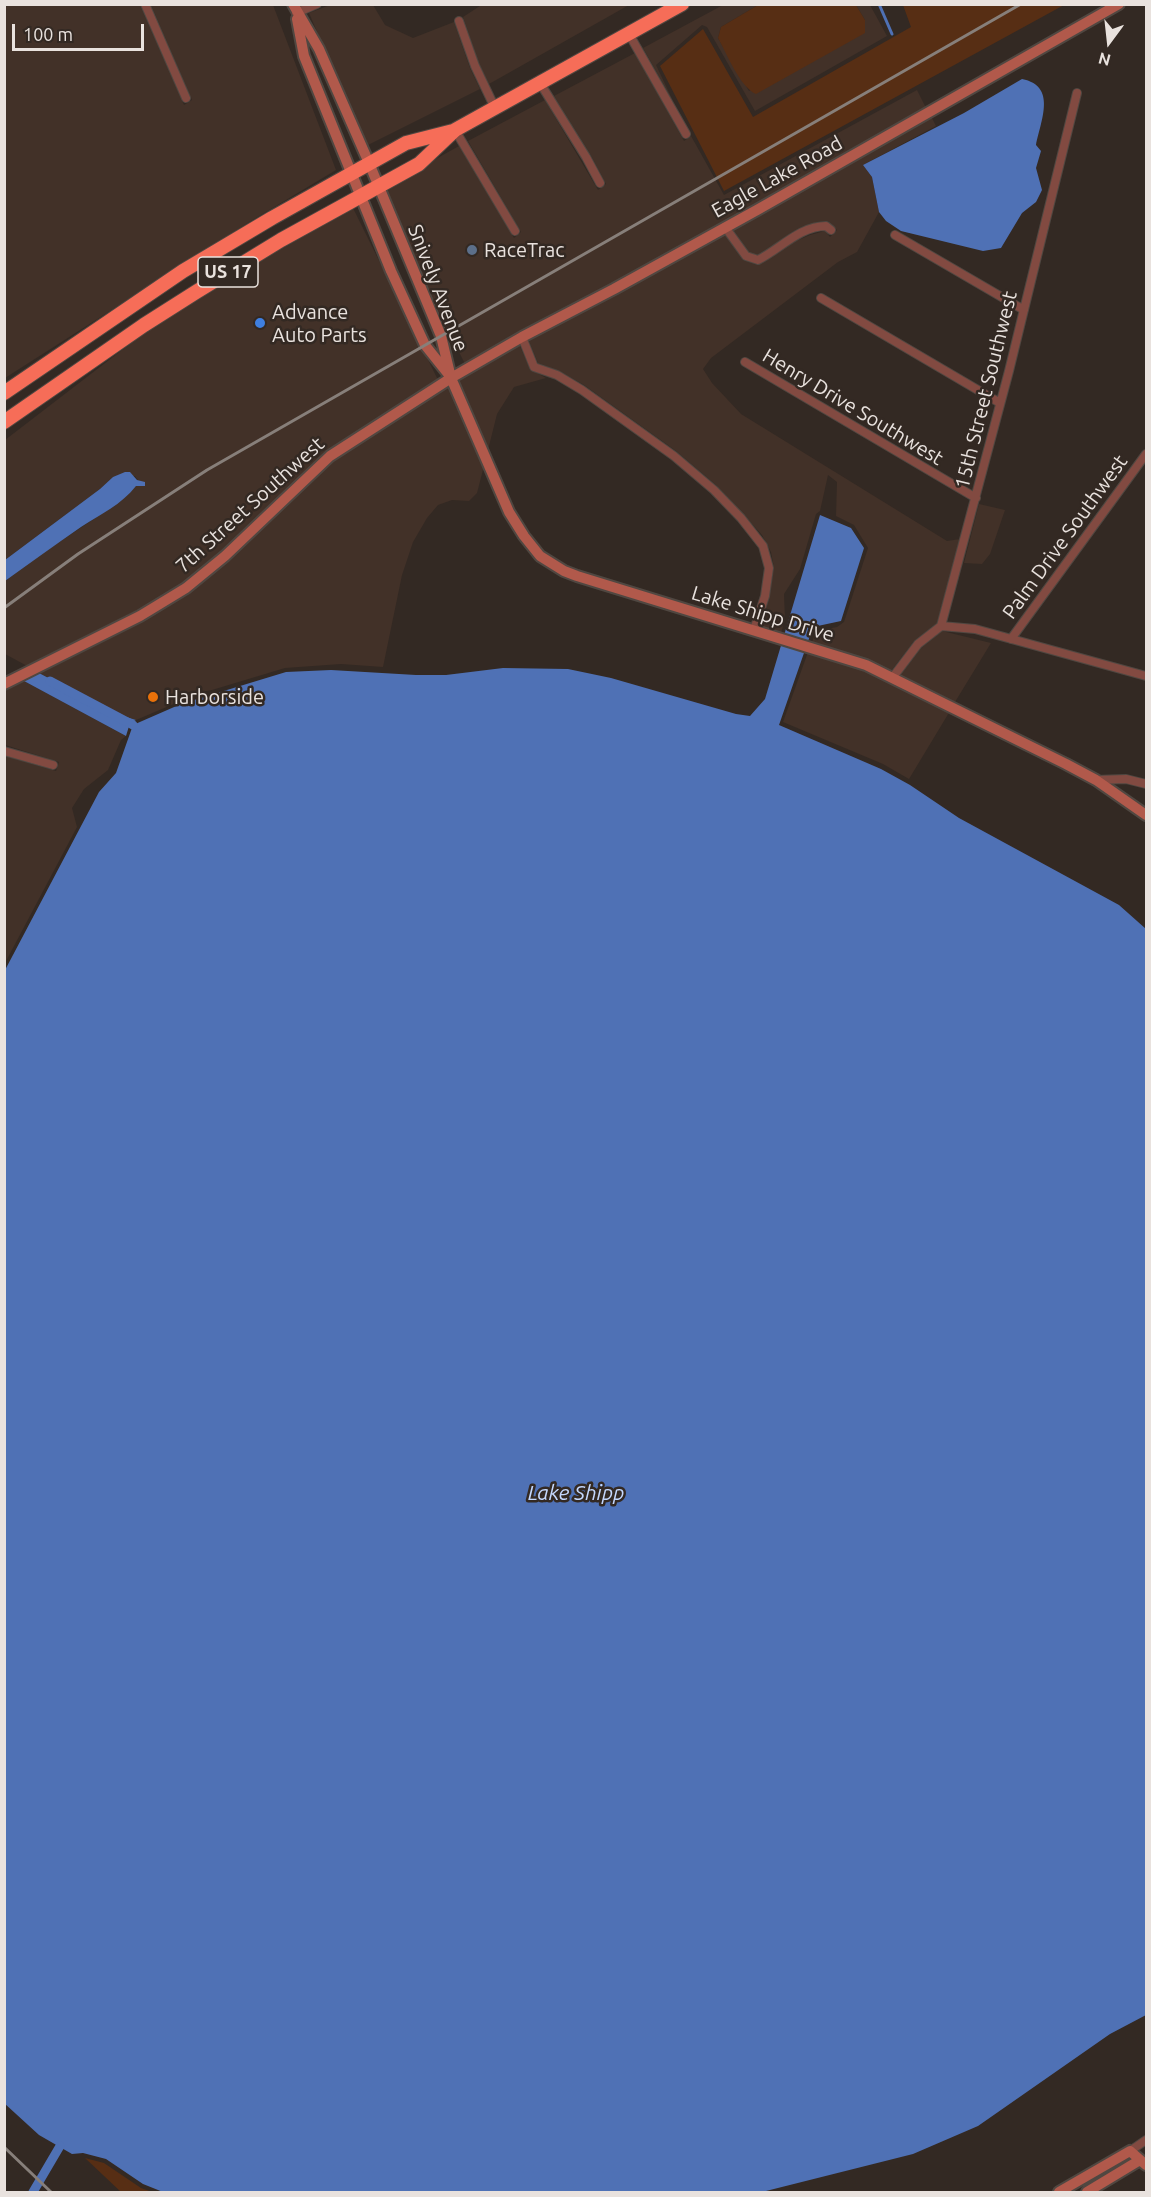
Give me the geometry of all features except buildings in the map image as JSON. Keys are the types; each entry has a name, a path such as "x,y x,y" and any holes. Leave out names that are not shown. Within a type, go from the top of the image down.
{"highway":[{"name":"US 17","path":"4,422 144,325 196,292 418,164 455,130 682,4"},
{"name":"US 17","path":"4,393 183,272 351,173 406,143 455,130"}],"street":[{"path":"146,4 186,98"},
{"path":"295,9 317,4"},
{"name":"Eagle Lake Road","path":"451,378 725,227 1119,4"},
{"name":"Snively Avenue","path":"295,9 319,49 369,163 441,336 451,378"},
{"name":"Snively Avenue","path":"295,9 304,56 360,196 425,345 451,378"},
{"path":"459,21 474,66 495,108"},
{"path":"629,34 686,134"},
{"path":"540,83 600,183"},
{"name":"15th Street Southwest","path":"941,626 1024,310 1077,93"},
{"path":"455,130 515,231"},
{"path":"725,227 746,256 758,260 794,236 808,230 821,226 826,226 831,230"},
{"path":"895,235 1024,310"},
{"path":"821,298 1000,403"},
{"path":"522,337 534,367 557,375 582,390 674,456 714,490 758,539 767,555 769,576 759,631"},
{"name":"Henry Drive Southwest","path":"745,362 976,498"},
{"name":"Lake Shipp Drive","path":"451,378 509,512 540,556 577,576 856,661 893,677 1096,780 1146,815"},
{"name":"7th Street Southwest","path":"4,684 140,616 186,588 225,556 330,456 451,378"},
{"name":"Palm Drive Southwest","path":"1011,639 1146,454"},
{"path":"893,677 918,644 941,626 975,629 1146,676"},
{"path":"4,751 53,765"},
{"path":"1096,780 1126,779 1146,784"},
{"path":"1059,2193 1146,2139"},
{"path":"1087,2193 1144,2160 1130,2151"}],"shaded area":[{"path":"483,4 629,5 489,84 479,64 463,17"},
{"path":"5,5 140,5 184,105 192,100 151,5 273,5 336,170 251,221 5,378"},
{"path":"330,5 373,5 385,25 413,38 454,22 480,89 366,146 309,13"},
{"path":"723,5 758,5 721,27 718,38 749,91 865,20 856,5 870,5 887,36 755,111 707,27 702,25 656,65 674,103 643,48"},
{"path":"758,5 856,5 865,20 865,33 756,94 739,77 718,38 721,27"},
{"path":"903,5 1064,5 724,191 660,66 703,29 753,117 911,27"},
{"path":"635,53 684,141 691,136 724,195 917,90 926,108 465,364 422,278 384,188 459,146 514,238 521,232 468,141 545,100 598,190 606,184 554,96"},
{"path":"931,116 936,126 863,165 872,177 879,212 857,252 838,262 711,358 703,369 712,383 741,414 947,541 960,539 937,623 915,640 891,671 848,653 812,642 816,631 837,627 844,622 868,548 854,525 836,516 837,482 828,475 820,511 816,514 800,569 784,594 785,619 781,633 760,626 769,597 774,568 771,552 762,535 717,486 676,451 584,385 559,371 538,363 528,339 724,233 743,260 757,265 810,235 825,231 830,237 837,230 828,221 820,221 793,232 754,255 749,252 732,228"},
{"path":"352,206 438,380 328,452 223,552 171,592 29,667 5,654 5,581 94,519 136,486 142,486 135,476 113,477 5,560 5,440 161,320"},
{"path":"519,344 530,369 546,378 514,387 497,414 488,450 457,380"},
{"path":"449,385 484,466 477,493 469,501 452,500 438,505 427,518 413,542 402,575 383,667 341,664 285,668 212,690 194,693 190,697 136,720 104,710 64,690 56,682 39,673 228,560 333,460"},
{"path":"979,504 1005,510 990,554 982,564 964,563"},
{"path":"942,631 991,643 955,702 900,675 921,648"},
{"path":"808,652 864,670 950,711 909,779 883,764 783,722"},
{"path":"24,681 126,736 121,740 108,770 84,789 72,808 77,827 5,963 5,756 56,771 59,762 5,745 5,690"},
{"path":"85,2158 104,2163 141,2188 152,2192 121,2192"}],"water":[{"path":"1022,79 1033,83 1040,89 1043,96 1043,115 1036,145 1041,151 1036,168 1042,190 1036,202 1022,213 1001,248 983,251 901,231 886,221 879,212 872,177 863,165 964,113"},
{"path":"130,472 137,480 145,482 145,486 136,486 117,504 5,581 5,560 113,477"},
{"name":"Lake Shipp","path":"820,515 851,528 864,548 841,621 813,627 779,725 881,769 910,785 959,818 1119,905 1146,929 1146,2015 1110,2034 978,2126 913,2154 762,2192 163,2192 143,2184 106,2159 83,2153 72,2154 39,2135 4,2103 4,972 99,792 116,773 133,725 181,704 286,672 331,670 446,675 503,668 568,669 611,678 750,716 765,699"},
{"path":"39,673 56,682 64,690 104,710 136,720 130,723 126,736 24,681"}],"waterway":[{"path":"879,4 892,34"},
{"path":"50,681 133,725"},
{"path":"33,2192 60,2146"}],"railway":[{"path":"4,608 78,554 207,470 1021,4"},
{"path":"4,2147 51,2192"}],"place":[{"name":"RaceTrac","path":"472,250"},
{"name":"Advance Auto Parts","path":"260,323"},
{"name":"Harborside","path":"153,697"}]}
